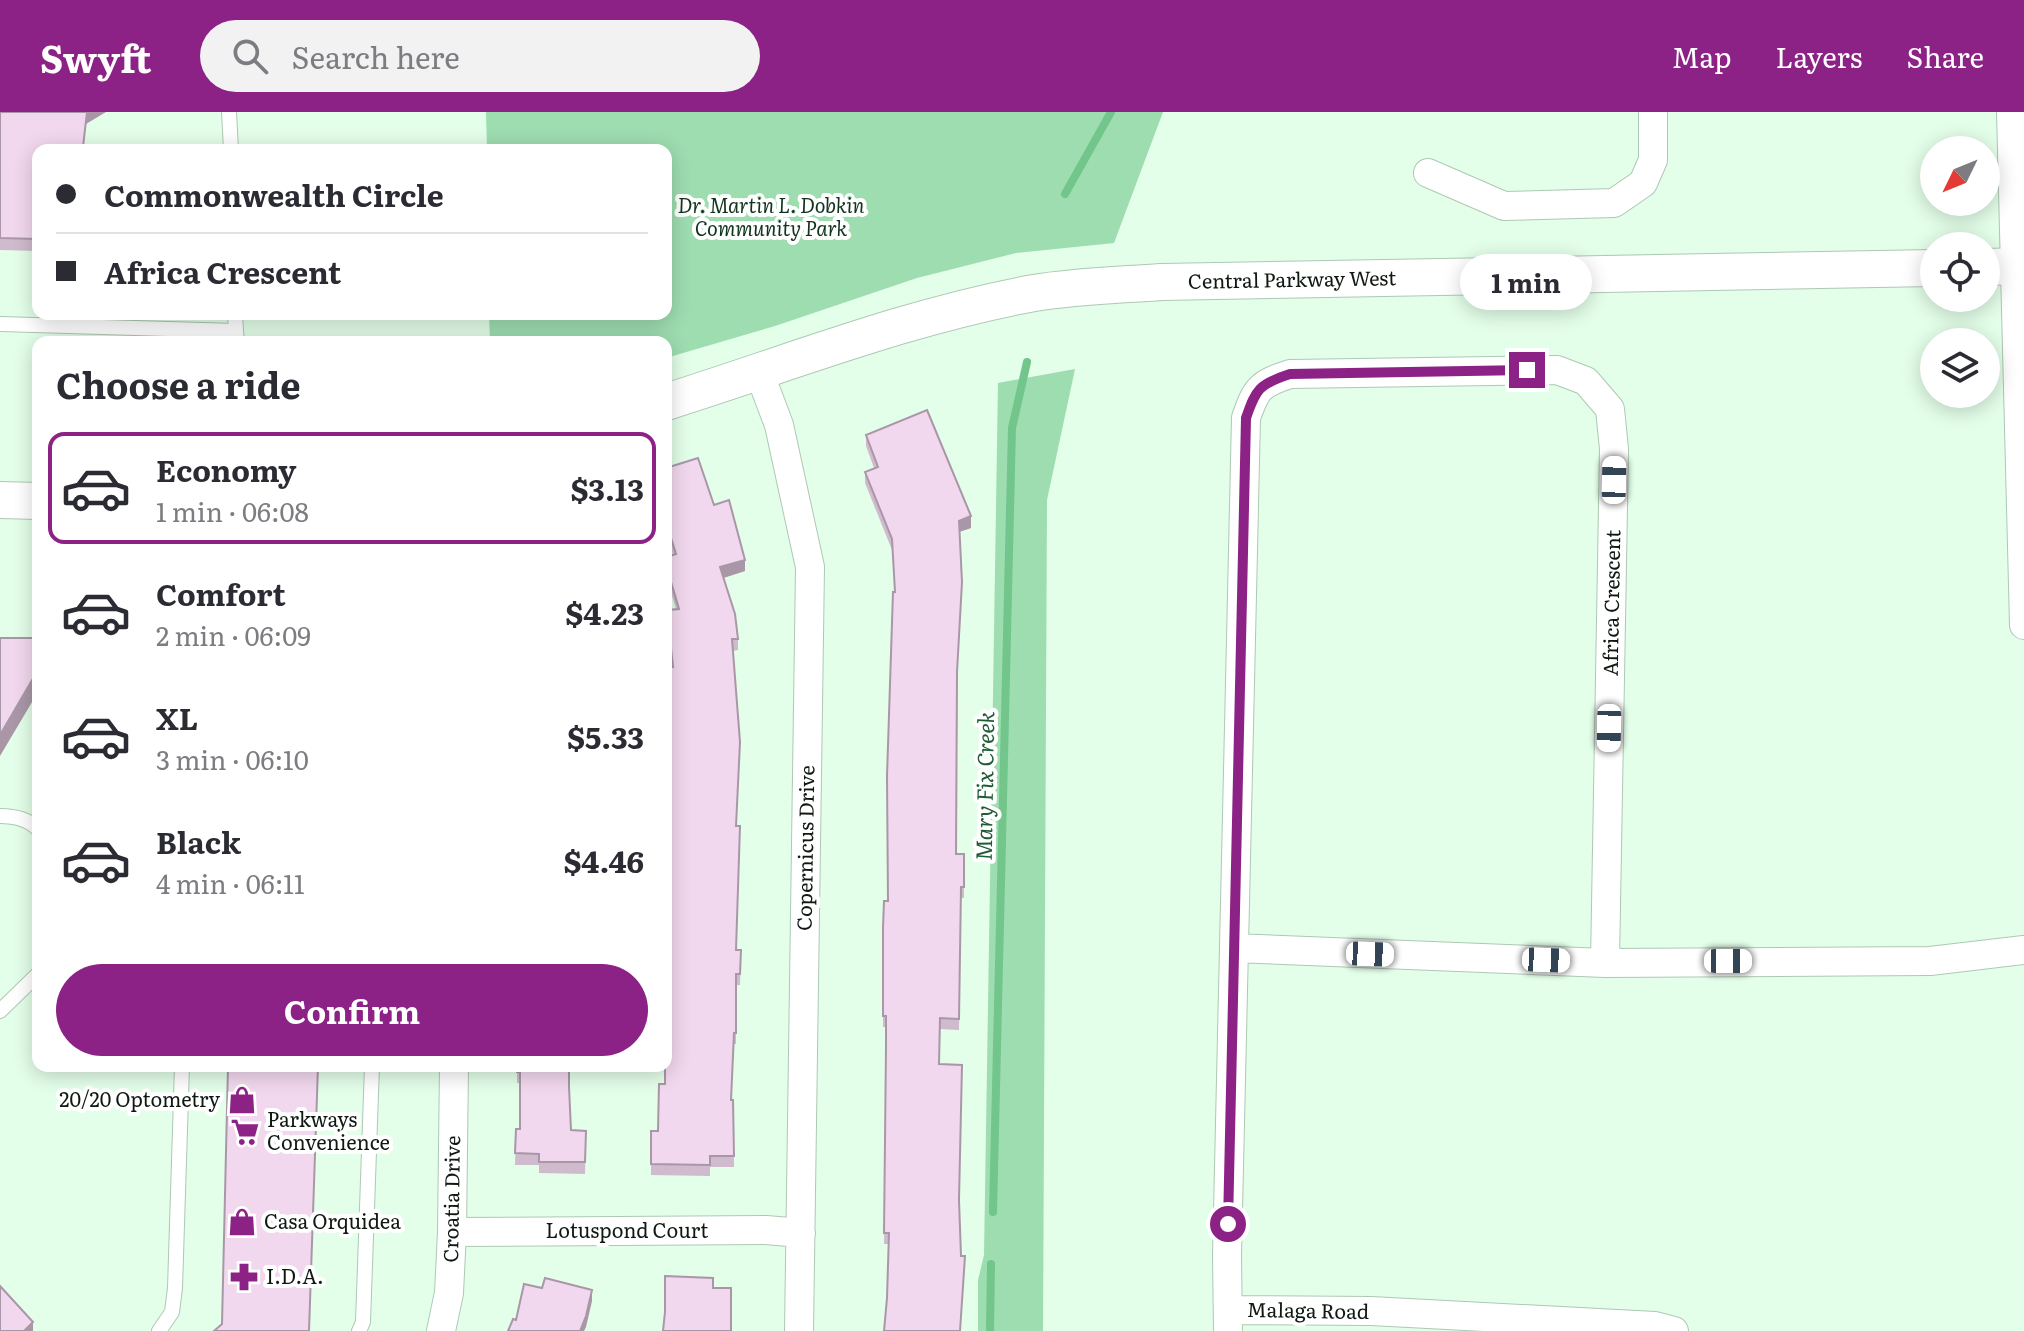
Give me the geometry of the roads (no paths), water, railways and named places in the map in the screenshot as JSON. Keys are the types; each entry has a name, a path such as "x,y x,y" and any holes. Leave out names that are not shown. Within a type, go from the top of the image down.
{"street":[{"path":"1428,173 1504,206 1614,203 1643,183 1648,172 1653,160 1653,112"},
{"path":"2011,112 2008,267 2024,625"},
{"name":"Central Parkway West","path":"672,400 983,303 1038,292 1161,282 1920,268"},
{"name":"Africa Crescent","path":"1228,1320 1246,418 1255,393 1272,380 1290,374 1557,370 1586,381 1610,409 1614,449 1605,963"},
{"name":"Copernicus Drive","path":"759,372 779,425 810,567 799,1331"},
{"path":"0,500 32,501"},
{"path":"1235,948 1605,963 1930,961 2024,950"},
{"name":"Croatia Drive","path":"441,1331 449,1293 454,1072"},
{"name":"Lotuspond Court","path":"452,1232 766,1230 801,1233"},
{"name":"Malaga Road","path":"1228,1320 1371,1311 1655,1326 1674,1331"}],"lane":[{"path":"229,112 231,144"},
{"path":"0,324 236,336"},
{"path":"0,816 12,816 32,824"},
{"path":"0,1011 32,980"},
{"path":"159,1331 172,1312 175,1288 182,1072"},
{"path":"359,1331 363,1322 372,1072"}],"waterway":[{"name":"Mary Fix Creek","path":"1065,194 1111,112"},
{"name":"Mary Fix Creek","path":"993,1212 1012,428 1027,362"},
{"name":"Mary Fix Creek","path":"990,1331 991,1264"}],"place":[{"name":"20/20 Optometry","path":"242,1100"},
{"name":"Parkways Convenience","path":"245,1132"},
{"name":"Casa Orquidea","path":"242,1222"},
{"name":"I.D.A.","path":"244,1277"}],"park label":[{"name":"Dr. Martin L. Dobkin Community Park","path":"771,218"}]}
